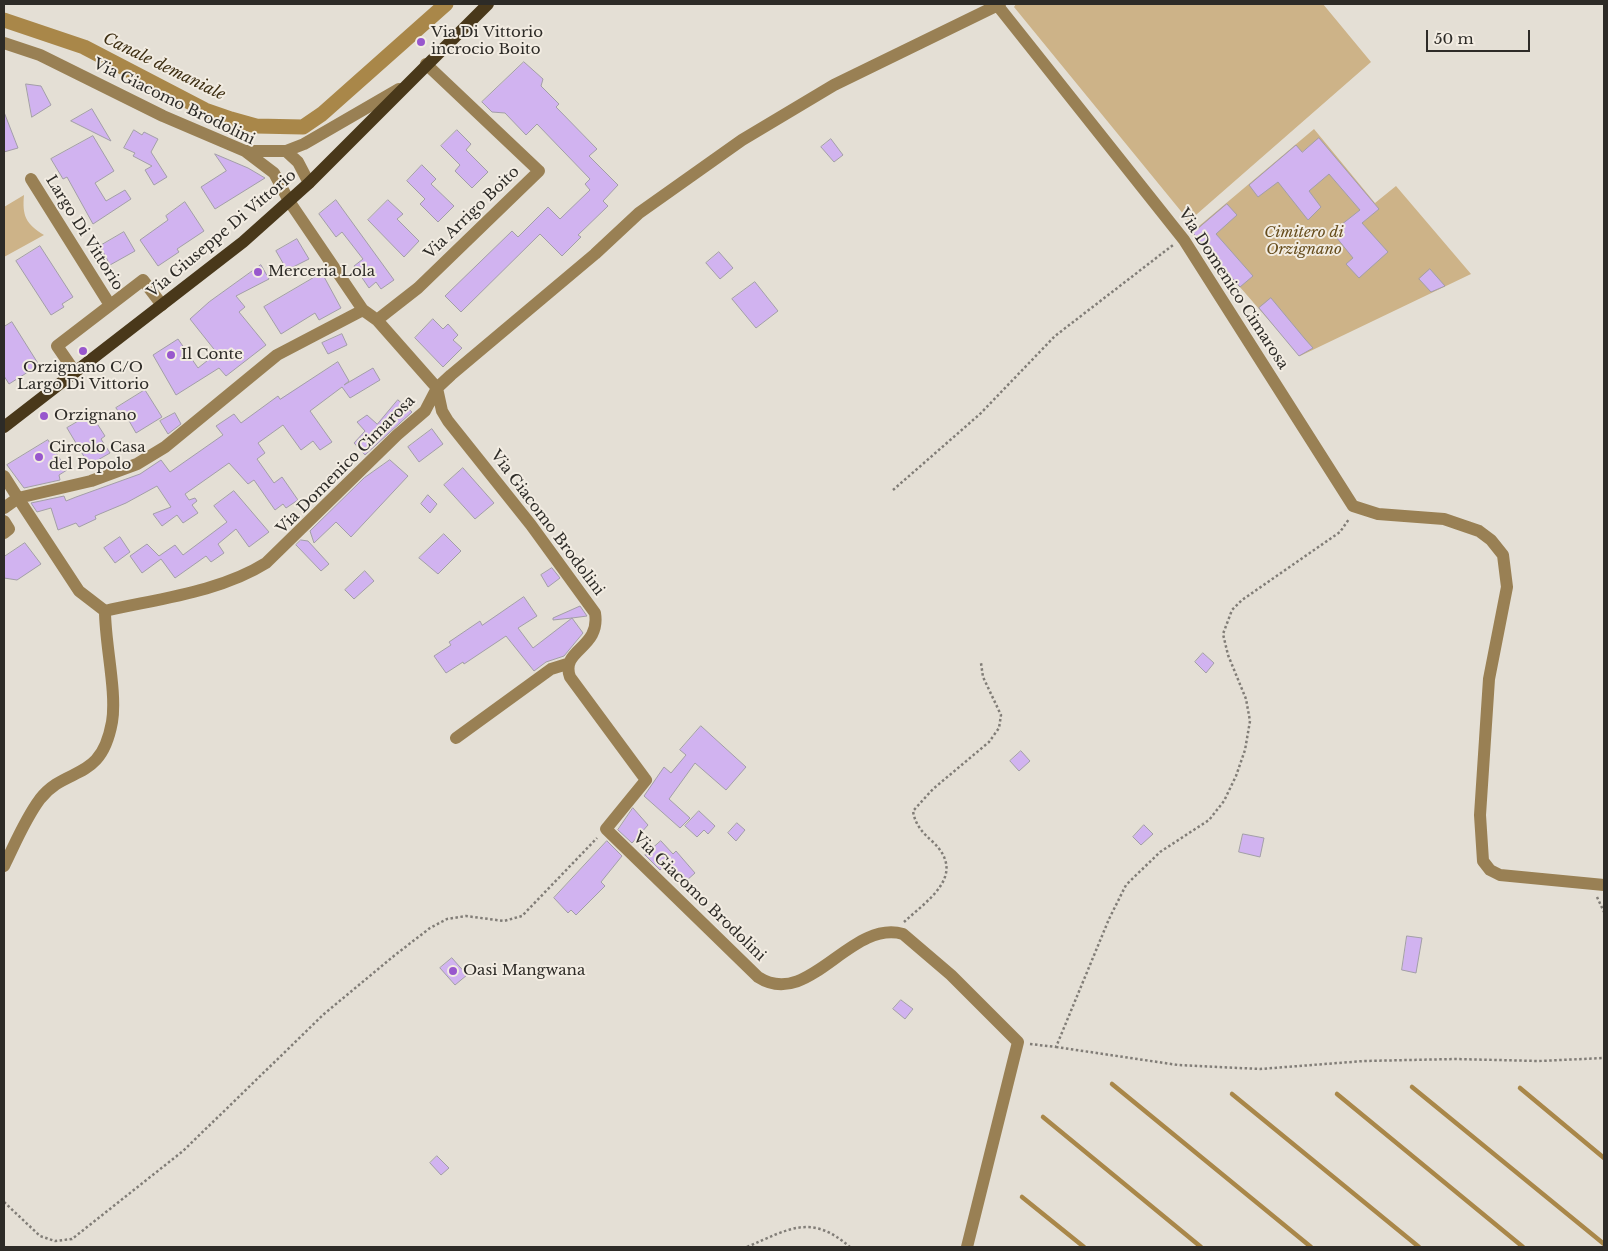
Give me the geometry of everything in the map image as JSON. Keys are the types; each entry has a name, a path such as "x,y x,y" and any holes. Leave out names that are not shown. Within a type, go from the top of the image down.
{"main road":[{"name":"Via Giuseppe Di Vittorio","path":"4,428 243,242 309,183 488,4"}],"street":[{"name":"Via Domenico Cimarosa","path":"105,611 203,588 250,573 266,564 397,435 425,411 437,388 595,254 639,213 727,150 800,103 999,5 1182,238 1354,506"},
{"name":"Via Giacomo Brodolini","path":"4,43 40,55 163,116 245,151 274,173 289,201 363,310 377,320 437,388 442,411 448,421 531,525 595,613 595,626 592,637 567,664"},
{"name":"Via Arrigo Boito","path":"377,320 418,288 539,171 426,64"},
{"path":"245,151 286,151 321,136 406,86"},
{"path":"286,151 298,162 309,183"},
{"name":"Largo Di Vittorio","path":"30,179 110,305"},
{"name":"Largo Di Vittorio","path":"75,372 58,346 110,305 143,280 162,305"},
{"path":"4,508 18,498 91,481 137,464 165,447 277,355 363,310"},
{"path":"4,476 79,591 105,611 113,710 112,722 104,747 92,765 58,784 41,799 4,866"},
{"path":"1354,506 1378,514 1444,519 1479,531 1491,540 1503,555 1507,587 1489,679 1480,815 1482,862 1490,870 1500,875 1604,885"},
{"path":"4,521 9,529 4,533"},
{"path":"456,738 550,669 567,664 570,677 646,780 606,829"},
{"name":"Via Giacomo Brodolini","path":"606,829 738,959 768,983 788,985 806,978 843,952 880,934 895,932"},
{"path":"895,932 913,940 1010,1032 1018,1042 967,1247"}],"path":[{"path":"893,490 980,414 1055,336 1182,238"},
{"path":"1056,1047 1109,919 1126,885 1160,852 1209,820 1224,801 1236,776 1245,750 1250,721 1246,699 1228,655 1223,634 1232,610 1242,600 1340,532 1349,520 1354,506"},
{"path":"895,932 934,894 946,877 948,866 944,853 921,830 914,819 913,810 933,789 989,742 1000,728 1001,715 983,677 981,664"},
{"path":"4,1202 40,1236 55,1241 72,1239 183,1151 324,1014 430,928 447,918 466,916 504,921 522,916 606,829"},
{"path":"1018,1042 1178,1065 1260,1069 1364,1061 1455,1059 1539,1061 1604,1058"},
{"path":"747,1247 793,1228 807,1226 834,1233 850,1247"}],"green space":[{"path":"1016,4 1323,4 1371,62 1189,221 1014,7"},
{"name":"Cimitero di Orzignano","path":"1314,129 1375,203 1396,186 1471,274 1300,356 1192,232"},
{"path":"24,195 24,209 29,223 44,235 4,257 4,207"}],"building":[{"path":"524,62 543,79 541,86 559,104 556,107 597,149 589,156 618,185 603,201 608,206 578,235 581,237 562,256 540,234 461,312 445,296 512,231 518,237 548,207 560,219 590,190 585,184 590,179 537,124 526,135 505,113 492,112 482,102"},
{"path":"26,84 41,86 51,105 32,117"},
{"path":"92,109 111,141 71,121"},
{"path":"4,112 18,148 4,152"},
{"path":"134,130 142,135 144,132 158,139 151,152 167,177 154,185 145,170 152,166 133,156 135,153 124,148"},
{"path":"457,130 471,144 466,150 488,172 472,188 455,171 460,165 441,146"},
{"path":"93,136 114,171 95,183 106,201 125,190 131,199 93,224 67,177 63,179 51,159"},
{"path":"1319,138 1379,209 1362,223 1388,252 1359,278 1346,264 1353,258 1332,232 1360,210 1329,174 1309,191 1321,207 1308,220 1278,182 1258,197 1249,185 1296,145 1302,152"},
{"path":"831,139 843,155 834,162 821,147"},
{"path":"215,154 248,168 265,178 215,209 201,187 226,171"},
{"path":"422,165 436,179 431,184 454,206 438,222 420,204 425,199 407,181"},
{"path":"336,200 394,280 381,289 376,282 369,288 354,266 363,259 342,232 336,237 319,214"},
{"path":"388,200 403,214 397,219 419,241 404,257 368,220"},
{"path":"185,202 204,231 177,249 179,252 158,266 140,240 168,220 166,216"},
{"path":"1227,204 1237,215 1216,234 1253,276 1240,287 1193,233"},
{"path":"124,232 135,251 110,265 100,246"},
{"path":"297,239 309,259 287,270 276,251"},
{"path":"40,246 73,297 62,304 64,307 51,315 16,261"},
{"path":"719,252 733,268 720,279 706,263"},
{"path":"261,265 269,279 236,296 245,307 239,312 266,345 226,376 219,368 176,395 153,355 178,339 198,368 217,353 190,319 209,302"},
{"path":"1430,269 1445,286 1431,292 1419,279"},
{"path":"322,273 341,308 319,320 315,313 281,334 264,307"},
{"path":"755,282 778,311 756,328 732,299"},
{"path":"1271,298 1313,348 1299,356 1259,308"},
{"path":"433,319 443,329 448,324 458,335 453,340 462,348 443,367 415,338"},
{"path":"12,322 39,365 9,384 4,376 4,327"},
{"path":"342,334 347,345 328,354 322,343"},
{"path":"338,362 349,381 344,385 373,368 380,380 350,398 342,387 310,411 332,442 320,450 313,441 301,450 283,425 258,443 265,453 257,459 274,483 282,477 298,500 286,508 283,504 275,510 254,480 248,484 229,463 185,494 189,500 195,498 197,501 192,505 198,513 183,523 177,515 162,526 153,514 171,507 157,486 126,503 95,516 96,519 79,527 76,523 58,530 51,508 37,512 31,503 64,496 66,501 140,474 161,460 170,472 223,435 216,426 234,414 241,423 278,396 280,399"},
{"path":"145,390 162,417 136,433 128,419 125,421 116,408"},
{"path":"398,400 412,412 365,455 354,443 365,431 357,422 367,415 377,424"},
{"path":"175,413 181,424 168,434 160,421"},
{"path":"91,414 105,436 101,439 110,453 89,465 67,428"},
{"path":"432,429 443,444 419,462 408,447"},
{"path":"48,440 67,470 59,475 60,480 24,488 7,465"},
{"path":"390,460 408,476 351,537 336,522 314,543 310,531 364,478"},
{"path":"463,468 494,503 475,519 444,485"},
{"path":"234,491 269,532 249,547 236,529 218,544 224,553 211,562 206,556 175,578 161,559 142,573 130,556 147,544 159,556 175,545 183,555 227,522 214,506"},
{"path":"428,495 437,504 430,513 421,504"},
{"path":"444,534 461,551 438,574 419,558"},
{"path":"120,537 130,552 115,563 104,548"},
{"path":"301,540 308,541 329,564 321,571 296,545"},
{"path":"25,543 41,564 17,580 4,578 4,557"},
{"path":"552,568 560,578 548,587 541,575"},
{"path":"365,571 374,581 354,599 345,590"},
{"path":"524,597 537,616 518,628 533,648 572,618 583,633 564,656 546,662 534,671 506,636 464,664 463,662 446,673 434,656 451,645 449,642 480,621 482,625"},
{"path":"580,606 587,616 553,620 553,618"},
{"path":"1203,653 1214,663 1206,673 1195,662"},
{"path":"701,726 746,767 726,790 695,763 669,799 690,818 680,828 644,796 664,767 671,773 686,755 680,750"},
{"path":"1021,751 1030,761 1019,771 1010,761"},
{"path":"633,808 648,825 632,843 618,830"},
{"path":"699,811 715,826 708,834 704,830 697,837 685,826"},
{"path":"737,823 745,830 736,841 728,833"},
{"path":"1144,825 1153,834 1141,845 1133,837"},
{"path":"1243,834 1264,838 1260,857 1239,852"},
{"path":"607,841 622,856 601,882 605,886 576,915 571,910 568,913 554,898"},
{"path":"661,841 673,854 676,851 695,873 686,881 669,862 660,870 645,855"},
{"path":"1407,936 1422,938 1416,973 1402,970"},
{"name":"Oasi Mangwana","path":"452,958 467,975 455,985 440,968"},
{"path":"901,1000 913,1009 905,1019 893,1009"},
{"path":"437,1156 449,1168 441,1175 430,1163"}],"waterway":[{"name":"Canale demaniale","path":"4,20 84,47 205,110 256,126 303,127 322,114 446,4"},
{"path":"1112,1084 1311,1247"},
{"path":"1412,1087 1604,1244"},
{"path":"1520,1088 1604,1158"},
{"path":"1232,1094 1419,1247"},
{"path":"1337,1094 1523,1247"},
{"path":"1043,1117 1201,1247"},
{"path":"1022,1197 1084,1247"}],"place":[{"name":"Via Di Vittorio incrocio Boito","path":"421,42"},
{"name":"Merceria Lola","path":"258,272"},
{"name":"Orzignano C/O Largo Di Vittorio","path":"83,351"},
{"name":"Il Conte","path":"171,355"},
{"name":"Orzignano","path":"44,416"},
{"name":"Circolo Casa del Popolo","path":"39,457"},
{"name":"Oasi Mangwana","path":"453,971"}]}
